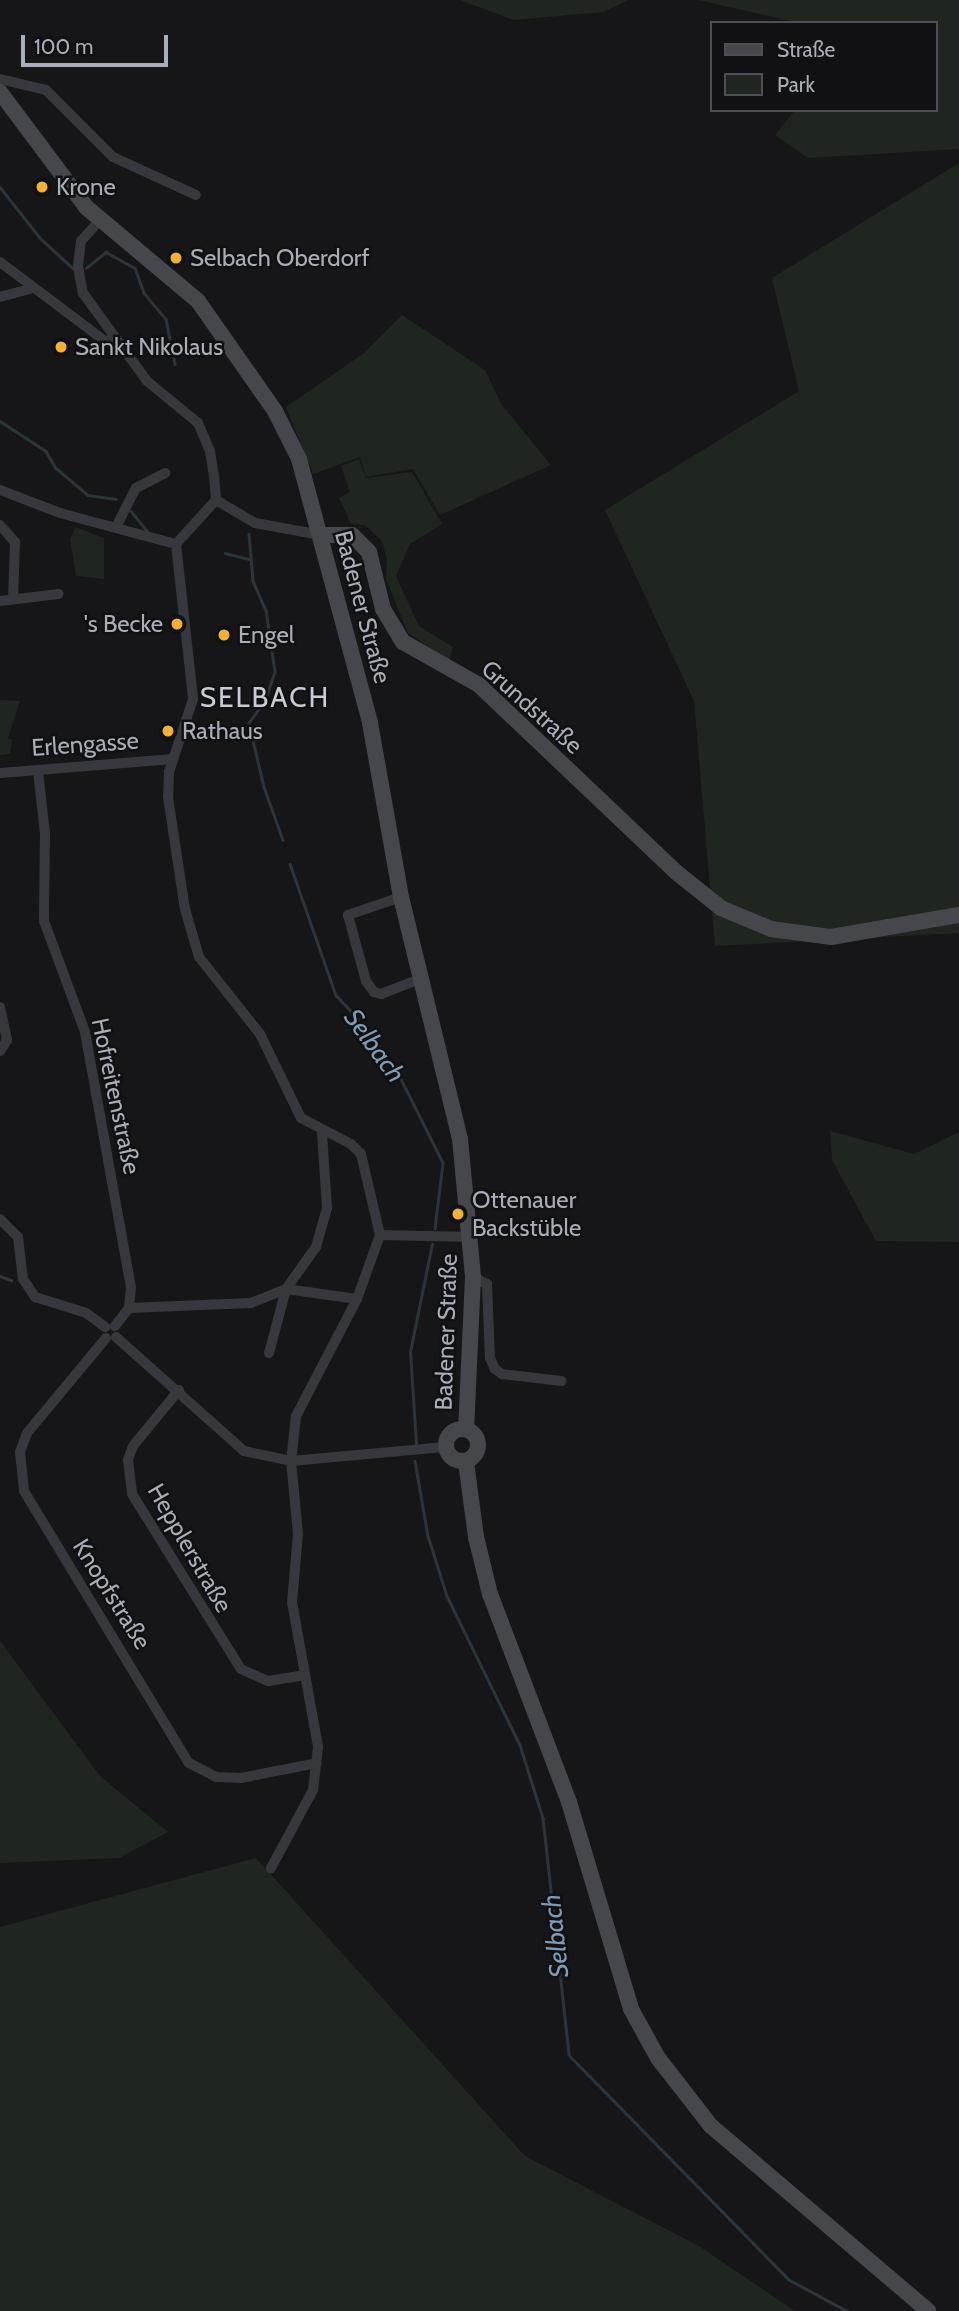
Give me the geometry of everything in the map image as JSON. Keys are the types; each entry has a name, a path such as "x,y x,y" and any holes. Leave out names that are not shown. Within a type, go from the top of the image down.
{"main road":[{"name":"Badener Straße","path":"0,92 76,197 100,220 172,275 221,331 275,411 299,459 370,723 401,897 460,1139 472,1237 473,1277 466,1429"},
{"name":"Grundstraße","path":"321,536 346,533 362,545 372,559 383,609 403,642 479,685 701,894 738,916 771,929 831,937 959,915"},
{"path":"466,1429 475,1435 479,1446 475,1456 466,1462 455,1460 446,1447 451,1433 466,1429"},
{"path":"466,1462 476,1537 490,1594 569,1802 622,1983 658,2058 711,2126 928,2311"}],"street":[{"path":"0,79 46,90 113,157 196,195"},
{"path":"100,220 81,241 78,266 83,293 147,381 198,423 210,451 216,500 176,544 193,699 173,759 168,797 177,861 199,957 260,1034 301,1118 322,1132 351,1144 361,1154 380,1235 357,1298 296,1416 291,1461 298,1534 292,1602 315,1722 317,1763 313,1790 271,1868"},
{"path":"0,262 30,289 105,341 115,340"},
{"path":"0,297 30,289"},
{"path":"116,527 136,488 165,473"},
{"path":"0,490 60,513 176,544"},
{"name":"Grundstraße","path":"216,500 255,523 321,536"},
{"path":"0,525 15,542 13,598"},
{"path":"0,600 60,594"},
{"name":"Erlengasse","path":"0,773 29,768 38,771 173,759"},
{"name":"Hofreitenstraße","path":"38,771 46,833 44,921 85,1032 131,1288 129,1308"},
{"path":"401,897 348,915 373,992 382,994 420,979"},
{"path":"0,1007 7,1040 0,1050"},
{"path":"269,1353 286,1289 316,1247 327,1208 322,1132"},
{"path":"0,1219 18,1237 23,1279 36,1297 86,1313 179,1390 244,1451 291,1461 446,1447"},
{"name":"Badener Straße","path":"380,1235 472,1237"},
{"path":"473,1277 487,1284 490,1358 495,1369 502,1374 562,1381"},
{"path":"111,1332 129,1308 251,1303 286,1289 357,1298"},
{"name":"Knopfstraße","path":"111,1332 27,1433 20,1452 24,1491 189,1763 216,1777 241,1778 317,1763"},
{"name":"Hepplerstraße","path":"179,1390 133,1446 127,1476 132,1494 241,1669 268,1681 305,1675"}],"green space":[{"path":"460,0 629,0 603,12 514,20"},
{"path":"698,0 959,0 959,149 808,158 775,135 793,112 938,112 938,21 790,21"},
{"path":"959,163 959,933 715,946 694,701 605,510 799,391 772,278"},
{"path":"402,315 485,370 502,405 551,465 440,515 413,469 366,477 360,457 313,474 286,407 364,353"},
{"path":"359,459 366,478 412,472 442,524 410,544 396,576 419,626 453,647 449,661 408,633 386,579 387,558 381,540 365,525 351,524 339,498 350,492 341,466"},
{"path":"75,527 104,538 104,579 76,576 70,539"},
{"path":"0,700 20,701 8,738 12,740 10,754 0,755"},
{"path":"830,1131 914,1154 959,1132 959,1242 876,1241 832,1160"},
{"path":"0,1641 100,1776 168,1832 119,1858 0,1863"},
{"path":"256,1858 525,2156 699,2246 795,2311 0,2311 0,1927"}],"waterway":[{"name":"Selbach","path":"0,187 41,239 74,269"},
{"name":"Selbach","path":"86,268 106,252 135,268 144,293 166,319 175,364"},
{"path":"0,421 46,451 56,468 88,495 116,499"},
{"path":"131,511 149,533"},
{"name":"Selbach","path":"249,534 253,581 266,610 275,672 265,701 249,723 264,787 283,840"},
{"path":"225,553 249,559"},
{"name":"Selbach","path":"290,864 336,995 366,1027 400,1077 443,1163 435,1229"},
{"name":"Selbach","path":"416,1444 410,1352 432,1244"},
{"path":"0,1276 11,1280"},
{"name":"Selbach","path":"415,1461 428,1536 447,1596 520,1745 543,1818 569,2055 788,2279 847,2311"}],"place":[{"name":"Krone","path":"42,187"},
{"name":"Selbach Oberdorf","path":"176,258"},
{"name":"Sankt Nikolaus","path":"61,347"},
{"name":"'s Becke","path":"177,624"},
{"name":"Engel","path":"224,635"},
{"name":"Rathaus","path":"168,731"},
{"name":"Ottenauer Backstüble","path":"458,1214"}],"district":[{"name":"SELBACH","path":"265,697"}]}
